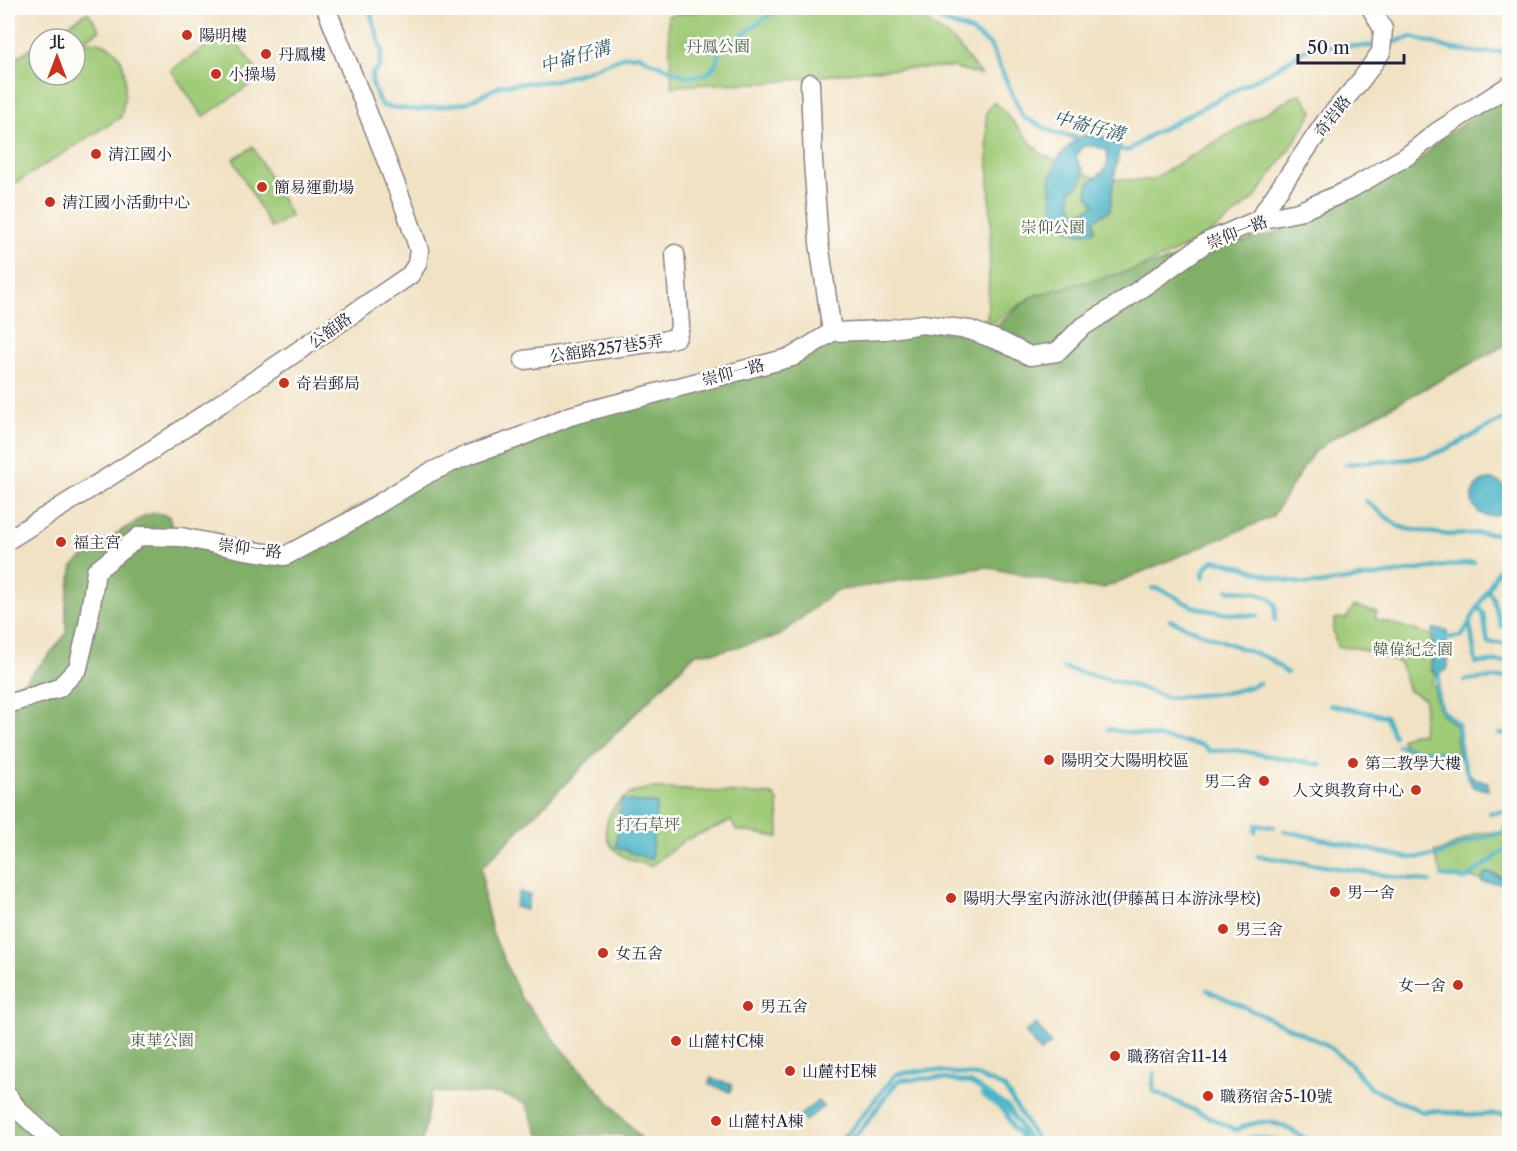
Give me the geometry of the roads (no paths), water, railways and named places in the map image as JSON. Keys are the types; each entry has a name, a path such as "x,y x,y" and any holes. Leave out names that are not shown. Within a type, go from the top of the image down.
{"street":[{"name":"公舘路","path":"8,540 155,448 411,275 417,264 419,250 326,8"},
{"name":"奇岩路","path":"1258,220 1326,121 1362,79 1381,52 1383,29 1371,8"},
{"path":"810,83 819,243 832,332"},
{"name":"崇仰一路","path":"8,704 59,688 78,668 88,625 96,571 140,536 181,537 285,556 349,522 429,473 468,455 515,439 570,416 792,357 832,332 885,330 922,324 970,330 1030,356 1057,352 1081,328 1207,242 1258,220 1298,212 1347,191 1407,156 1437,132 1509,85"},
{"name":"公舘路257巷5弄","path":"524,360 663,341 677,337 680,326 675,254"},
{"path":"8,1096 19,1111 56,1143"}],"water":[{"path":"1093,133 1120,144 1110,210 1094,220 1095,231 1079,234 1058,225 1052,202 1050,179 1059,157 1077,138","holes":["1083,146 1094,146 1107,150 1106,167 1089,183 1087,193 1095,205 1076,213 1070,202 1071,190 1080,183 1084,171 1076,155"]},
{"path":"1490,480 1503,485 1508,498 1503,511 1490,516 1477,511 1472,498 1477,485"},
{"path":"1433,629 1447,630 1447,670 1437,674 1432,670"},
{"path":"1472,775 1476,780 1488,782 1488,790 1473,787 1468,777"},
{"path":"621,800 657,804 651,860 616,847"},
{"path":"1488,873 1509,880 1509,887 1501,883 1482,882 1484,875"},
{"path":"519,892 530,895 526,910 515,907"},
{"path":"1036,1024 1051,1044 1040,1052 1025,1032"},
{"path":"711,1078 732,1085 730,1092 709,1084"},
{"path":"818,1101 823,1107 805,1121 800,1115"}],"waterway":[{"name":"中崙仔溝","path":"369,8 382,51 379,67 372,74 372,83 379,101 383,106 415,110 466,103 502,85 553,81 625,56 639,55 689,77 707,74 716,64 719,52 779,8"},
{"name":"中崙仔溝","path":"928,8 942,21 971,31 990,45 1023,117 1055,133 1082,139"},
{"path":"1387,44 1412,37 1452,49 1481,53 1510,51"},
{"name":"中崙仔溝","path":"1116,148 1128,151 1149,136 1277,68 1311,46 1376,46"},
{"path":"1346,464 1427,456 1457,444 1504,419"},
{"path":"1366,501 1398,526 1407,529 1449,535 1507,534"},
{"path":"1447,638 1462,636 1505,558"},
{"path":"1203,578 1206,568 1214,560 1288,581 1319,584 1474,562"},
{"path":"1152,588 1162,590 1187,604 1200,608 1258,616"},
{"path":"1228,590 1261,594 1272,600 1275,605 1275,620"},
{"path":"1488,590 1501,626 1510,626"},
{"path":"1478,607 1483,613 1488,643 1510,643"},
{"path":"1170,620 1270,659 1287,673"},
{"path":"1470,625 1476,663 1510,661"},
{"path":"1064,668 1135,686 1168,698 1231,692 1259,683"},
{"path":"1439,674 1437,693 1441,710 1458,724 1461,756 1469,776"},
{"path":"1464,680 1510,677"},
{"path":"1330,705 1385,716 1394,736"},
{"path":"1108,729 1203,745 1210,751 1236,750 1321,765"},
{"path":"1499,734 1510,732"},
{"path":"1398,745 1404,748 1461,756"},
{"path":"1489,813 1509,811"},
{"path":"1255,832 1256,825 1274,827"},
{"path":"1284,831 1409,858 1433,856"},
{"path":"1436,856 1473,840 1502,833"},
{"path":"1442,876 1466,879 1505,850"},
{"path":"1258,856 1430,882"},
{"path":"1207,990 1327,1045 1352,1066 1370,1088 1423,1112 1475,1115 1510,1114"},
{"path":"835,1144 851,1130 896,1074 929,1070 977,1076 1004,1087 1039,1144"},
{"path":"1154,1073 1153,1091 1236,1130 1259,1122 1269,1122 1278,1124 1316,1144"},
{"path":"846,1144 861,1130 900,1080 937,1078 971,1083 1008,1107 1031,1144"},
{"path":"982,1095 1005,1111 1024,1144"},
{"path":"1247,1144 1251,1137 1296,1144"}],"place":[{"name":"陽明樓","path":"187,35"},
{"name":"丹鳳樓","path":"266,54"},
{"name":"小操場","path":"216,74"},
{"name":"清江國小","path":"96,154"},
{"name":"簡易運動場","path":"262,187"},
{"name":"清江國小活動中心","path":"50,202"},
{"name":"奇岩郵局","path":"284,383"},
{"name":"福主宮","path":"61,542"},
{"name":"陽明交大陽明校區","path":"1049,760"},
{"name":"第二教學大樓","path":"1353,763"},
{"name":"男二舍","path":"1264,781"},
{"name":"人文與教育中心","path":"1416,790"},
{"name":"男一舍","path":"1335,892"},
{"name":"陽明大學室內游泳池(伊藤萬日本游泳學校)","path":"951,898"},
{"name":"男三舍","path":"1223,929"},
{"name":"女五舍","path":"603,953"},
{"name":"女一舍","path":"1458,985"},
{"name":"男五舍","path":"748,1006"},
{"name":"山麓村C棟","path":"676,1041"},
{"name":"職務宿舍11-14","path":"1115,1056"},
{"name":"山麓村E棟","path":"790,1071"},
{"name":"職務宿舍5-10號","path":"1208,1096"},
{"name":"山麓村A棟","path":"716,1121"}],"park label":[{"name":"丹鳳公園","path":"718,46"},
{"name":"崇仰公園","path":"1053,227"},
{"name":"韓偉紀念園","path":"1413,649"},
{"name":"打石草坪","path":"648,824"},
{"name":"東華公園","path":"162,1040"}]}
